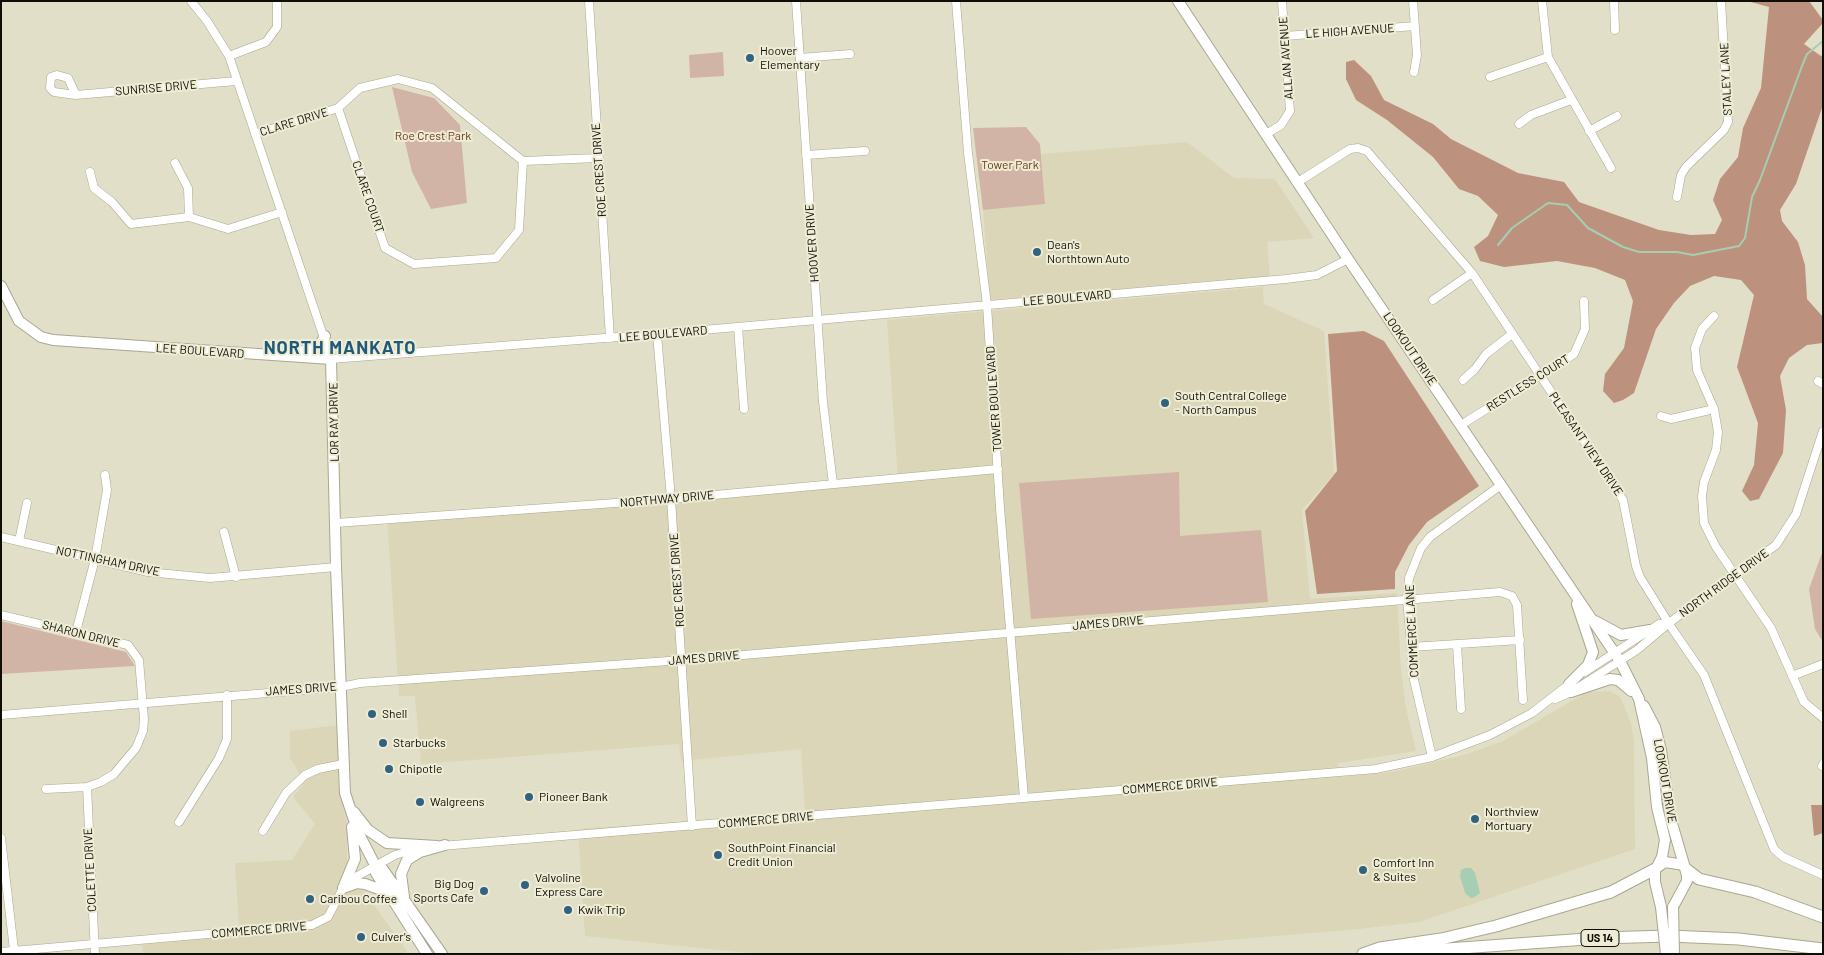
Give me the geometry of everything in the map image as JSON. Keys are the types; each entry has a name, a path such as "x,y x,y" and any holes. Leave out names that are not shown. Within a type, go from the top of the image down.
{"highway":[{"path":"1363,954 1380,948 1441,939 1496,926 1611,892 1657,867"},
{"path":"1685,867 1699,879 1755,892 1823,917"},
{"name":"US 14","path":"1378,954 1600,938 1670,936 1739,939 1823,949"}],"main road":[{"name":"LOOKOUT DRIVE","path":"1178,1 1348,259 1593,620 1617,657 1639,699 1650,715 1663,759 1671,820 1685,867 1687,881 1673,907 1674,954"},
{"name":"LEE BOULEVARD","path":"1,286 19,321 41,337 53,340 331,359"},
{"path":"274,355 318,348 325,336"},
{"name":"LOR RAY DRIVE","path":"331,359 343,764 348,804 358,832 375,865 376,873 395,906 427,954"},
{"path":"1570,688 1588,665 1593,652 1571,589"},
{"path":"1593,620 1622,635 1650,630"},
{"path":"1570,688 1610,679 1618,680 1626,685 1639,699"},
{"name":"LOOKOUT DRIVE","path":"1639,699 1652,758 1654,787 1664,840 1662,857 1657,867 1655,882 1661,907 1666,954"},
{"path":"348,804 368,830 380,840 396,844 441,846"},
{"path":"343,888 356,856 348,804"},
{"path":"406,903 401,874 407,860 420,852 441,846"},
{"path":"1657,867 1671,862 1685,867"},
{"name":"LOR RAY DRIVE","path":"375,865 382,868 442,954"},
{"path":"343,888 357,883 373,886 395,906"}],"street":[{"name":"LOR RAY DRIVE","path":"191,1 207,21 229,56 325,336 331,359"},
{"path":"229,56 266,42 277,27 277,1"},
{"name":"ROE CREST DRIVE","path":"589,1 610,338"},
{"name":"HOOVER DRIVE","path":"796,1 823,402 833,484"},
{"name":"TOWER BOULEVARD","path":"956,1 968,152 987,305 1010,632 1024,798"},
{"name":"ALLAN AVENUE","path":"1266,134 1281,126 1290,111 1282,1"},
{"path":"1413,1 1418,55 1414,72"},
{"path":"1542,1 1548,57 1611,168"},
{"path":"1614,1 1615,30"},
{"name":"STALEY LANE","path":"1677,198 1684,171 1724,130 1728,122 1721,1"},
{"name":"LE HIGH AVENUE","path":"1285,36 1415,26"},
{"path":"800,58 850,54"},
{"path":"1490,77 1548,57"},
{"name":"CLARE DRIVE","path":"255,134 338,108 360,88 398,79 432,88 523,161"},
{"name":"SUNRISE DRIVE","path":"76,95 236,81"},
{"path":"1519,124 1531,115 1571,100"},
{"name":"CLARE COURT","path":"338,108 385,248 414,264 496,258 518,230 523,161"},
{"path":"1589,131 1617,116"},
{"name":"PLEASANT VIEW DRIVE","path":"1298,182 1350,149 1358,148 1367,151 1472,273 1623,500 1636,566 1646,588 1704,675 1713,692 1774,848 1783,857 1823,874"},
{"path":"806,155 865,151"},
{"path":"523,161 598,158"},
{"path":"175,163 188,188 189,218"},
{"path":"90,172 94,188 112,202 131,224 189,218 228,228 282,212"},
{"name":"LEE BOULEVARD","path":"331,359 610,338 1306,277 1325,271 1348,259"},
{"path":"1434,300 1472,273"},
{"name":"RESTLESS COURT","path":"1462,425 1574,354 1585,329 1584,301"},
{"path":"1714,316 1697,337 1694,359 1714,409 1717,422 1718,442 1704,482 1702,509 1709,534 1771,628 1804,702 1823,718"},
{"path":"738,327 744,409"},
{"name":"ROE CREST DRIVE","path":"657,334 671,499 692,826"},
{"path":"1462,380 1475,369 1486,354 1512,334"},
{"path":"1661,416 1671,419 1714,409"},
{"name":"NORTH RIDGE DRIVE","path":"1617,657 1650,641 1669,624 1776,545 1796,514 1819,458 1823,432"},
{"name":"NORTHWAY DRIVE","path":"336,523 671,499 998,469"},
{"path":"76,632 95,559 107,490 105,475"},
{"name":"COMMERCE LANE","path":"1432,757 1414,680 1407,598 1409,578 1425,542 1439,528 1502,485"},
{"path":"19,541 27,503"},
{"path":"224,532 236,577"},
{"name":"NOTTINGHAM DRIVE","path":"1,537 148,572 210,578 336,567"},
{"name":"JAMES DRIVE","path":"1,715 341,687 385,681 682,660 1407,598 1506,592 1515,600 1517,605 1520,640"},
{"name":"SHARON DRIVE","path":"1,615 128,645 139,660 143,731 136,748 114,774 101,782 87,786 46,790"},
{"name":"NORTH RIDGE DRIVE","path":"1617,657 1659,624 1669,624"},
{"path":"1411,648 1520,640 1523,700"},
{"path":"1457,645 1460,709"},
{"name":"COMMERCE DRIVE","path":"1,952 312,925 328,917 343,888 352,879 402,852 441,846 1376,768 1432,757 1490,735 1548,702 1617,657"},
{"path":"1792,676 1823,664"},
{"path":"179,822 219,758 227,739 227,695"},
{"path":"263,831 286,793 305,775 318,769 343,764"},
{"name":"COLETTE DRIVE","path":"87,786 94,954"},
{"path":"1,838 14,950"}],"shaded area":[{"path":"1747,1 1809,1 1823,20 1823,23 1804,44 1821,56 1823,55 1823,105 1796,184 1780,210 1782,221 1798,242 1805,265 1807,299 1823,317 1823,343 1807,345 1789,358 1780,376 1786,410 1783,453 1759,499 1750,501 1742,491 1754,465 1758,423 1737,367 1754,295 1741,280 1714,276 1690,286 1674,303 1656,329 1634,393 1614,403 1603,391 1605,374 1624,348 1633,301 1625,280 1595,268 1557,261 1504,267 1480,261 1474,247 1488,236 1498,215 1478,196 1459,189 1433,157 1387,120 1356,100 1346,79 1346,62 1354,60 1371,76 1384,100 1433,124 1451,139 1518,173 1564,182 1579,202 1659,230 1691,235 1715,234 1722,220 1713,200 1720,179 1738,157 1743,128 1761,88 1769,7"},
{"path":"1187,142 1234,178 1275,179 1314,238 1267,242 1270,276 990,300 983,210 1045,204 1041,154"},
{"path":"1263,287 1264,304 1324,331 1334,474 1302,510 1310,599 1397,593 1401,670 1406,708 1416,751 1338,763 1338,777 1392,772 1464,755 1503,741 1587,692 1610,691 1620,697 1631,723 1634,742 1635,849 1419,922 1350,930 1055,954 757,954 585,936 578,829 805,813 801,749 681,761 679,744 421,764 415,696 399,696 387,517 898,480 887,320"},
{"path":"1364,331 1384,341 1479,486 1427,522 1409,545 1395,572 1395,589 1317,594 1305,511 1337,471 1328,334"},
{"path":"338,725 338,776 347,823 347,860 360,886 407,951 404,954 143,954 142,936 239,928 235,863 292,860 315,824 293,797 305,782 290,758 290,731"},
{"path":"1811,805 1823,805 1823,833 1814,836"},
{"path":"1471,868 1475,873 1480,893 1475,897 1471,898 1465,893 1460,876 1461,870"}],"green space":[{"path":"723,52 724,76 690,78 689,55"},
{"name":"Roe Crest Park","path":"392,87 434,98 460,125 467,203 431,209 412,172"},
{"name":"Tower Park","path":"1026,127 1040,144 1045,204 983,210 973,128"},
{"path":"1179,472 1180,536 1261,530 1268,602 1031,619 1019,483"},
{"path":"1823,550 1823,642 1815,629 1809,589"},
{"path":"1,621 126,652 135,666 1,674"}],"waterway":[{"path":"1498,245 1512,228 1548,203 1567,205 1588,228 1623,247 1639,252 1677,252 1693,255 1739,246 1745,238 1752,197 1802,66 1807,54 1823,41"}],"place":[{"name":"Hoover Elementary","path":"750,58"},
{"name":"Dean's Northtown Auto","path":"1037,252"},
{"name":"South Central College - North Campus","path":"1165,403"},
{"name":"Shell","path":"372,714"},
{"name":"Starbucks","path":"383,743"},
{"name":"Chipotle","path":"389,769"},
{"name":"Pioneer Bank","path":"529,797"},
{"name":"Walgreens","path":"420,802"},
{"name":"Northview Mortuary","path":"1475,819"},
{"name":"SouthPoint Financial Credit Union","path":"718,855"},
{"name":"Comfort Inn & Suites","path":"1363,870"},
{"name":"Valvoline Express Care","path":"525,885"},
{"name":"Big Dog Sports Cafe","path":"484,891"},
{"name":"Caribou Coffee","path":"310,899"},
{"name":"Kwik Trip","path":"568,910"},
{"name":"Culver's","path":"361,937"}],"district":[{"name":"NORTH MANKATO","path":"340,348"}]}
